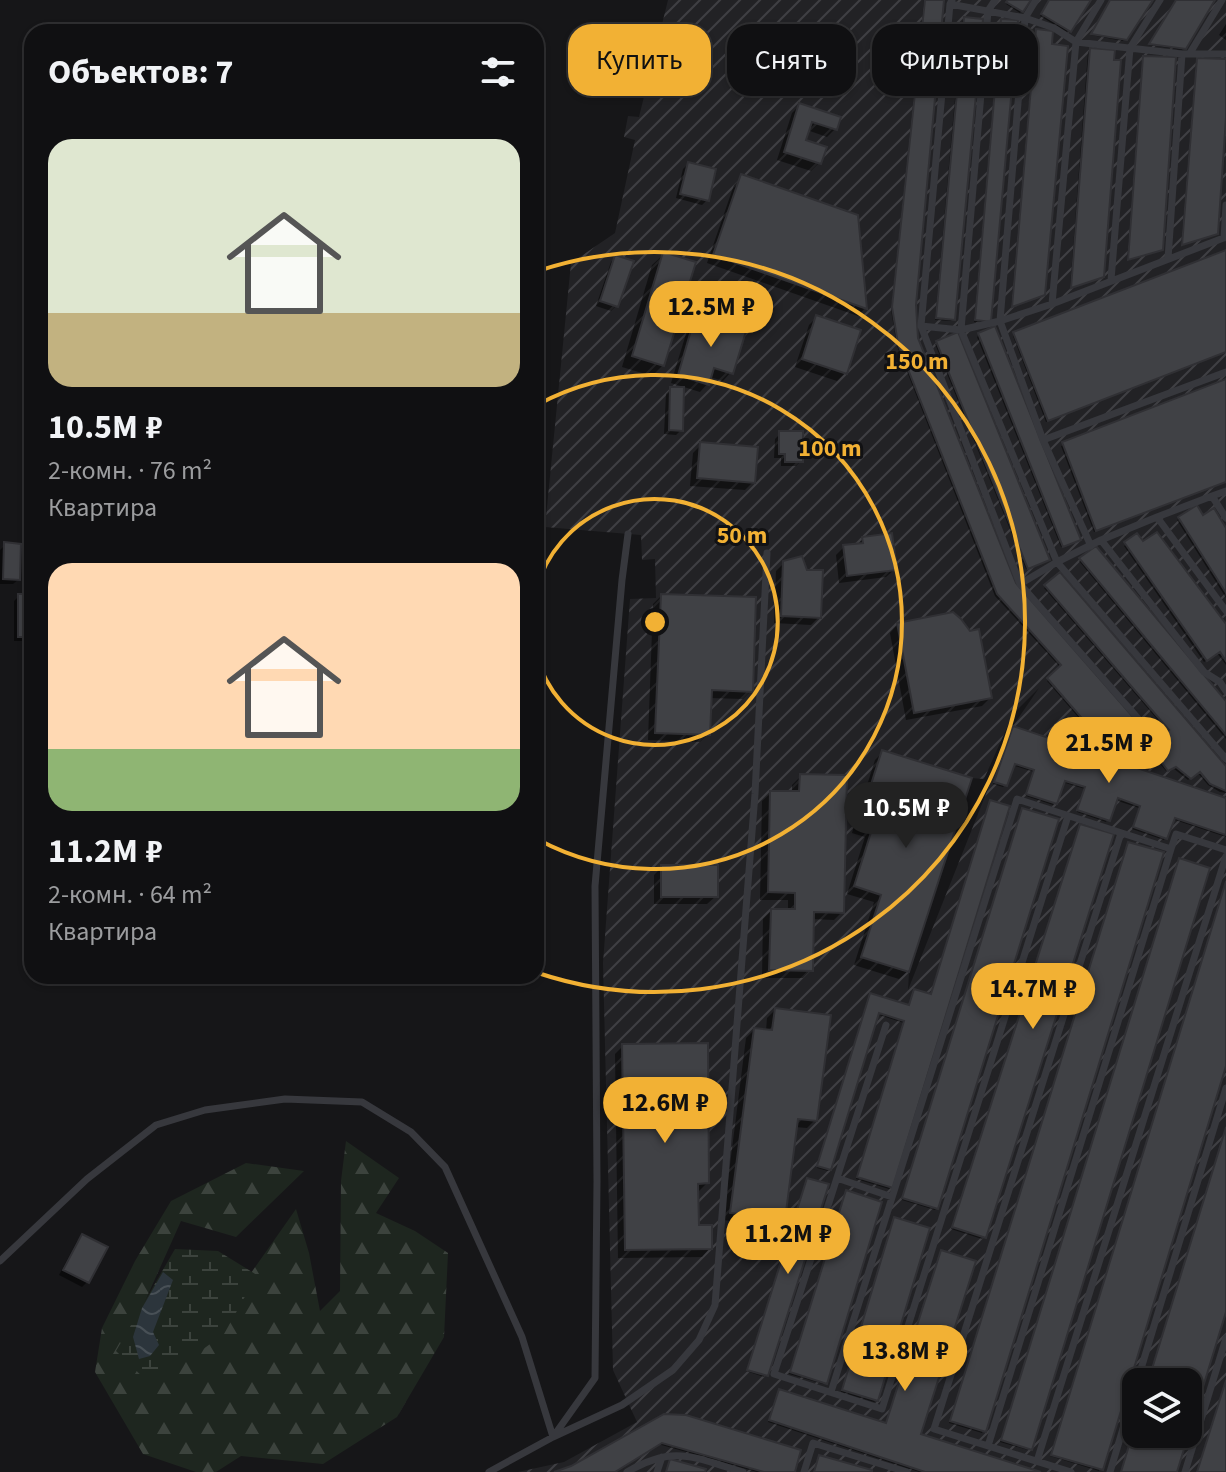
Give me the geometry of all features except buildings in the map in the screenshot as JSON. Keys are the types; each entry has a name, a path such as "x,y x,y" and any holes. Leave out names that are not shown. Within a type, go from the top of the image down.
{"lane":[{"path":"995,0 988,11 961,330 1057,562 1226,759"},
{"path":"1036,0 1025,18 1000,321 1043,440 1091,546"},
{"path":"1052,304 1076,42 1101,0"},
{"path":"1111,280 1130,48 1160,0"},
{"path":"1168,259 1186,54 1222,0"},
{"path":"1150,732 1020,584 921,326 951,2 1025,18 1054,28 1076,42 1186,54 1226,54"},
{"path":"921,326 961,330 1000,321 1225,237 1226,205"},
{"path":"1043,440 1226,372"},
{"path":"1020,584 1101,540 1226,491"},
{"path":"1212,496 1226,518"},
{"path":"1157,517 1226,611"},
{"path":"553,1437 595,1378 595,886 628,534"},
{"path":"1101,540 1204,672 1220,682 1226,691"},
{"path":"489,1472 553,1437 622,1405 673,1370 699,1340 715,1305 755,794 767,553"},
{"path":"831,1392 1017,799 1171,849"},
{"path":"886,1025 774,1374 882,1409 1068,816"},
{"path":"1071,1472 934,1429 1121,833"},
{"path":"988,1446 1176,834 1226,853 1037,1461"},
{"path":"1141,1368 1226,1088"},
{"path":"0,1261 87,1179 156,1125 205,1110 285,1099 362,1102 411,1132 445,1167 522,1337 553,1437"},
{"path":"837,1178 892,1197"},
{"path":"1185,1472 1226,1338"},
{"path":"1110,1472 1122,1431"},
{"path":"804,1472 813,1443 885,1469 907,1472"},
{"path":"627,1472 677,1454 712,1468 743,1472"},
{"path":"657,1472 662,1457"}],"shaded area":[{"path":"668,0 1226,0 1226,1472 518,1472 564,1462 637,1422 613,1370 603,963 630,599 656,598 655,559 642,560 641,535 545,527 571,263 615,233 635,140 624,137 628,116 639,117 644,96 711,96 711,24 662,24","holes":["1039,688 1013,726 908,990 909,972 971,778 984,779 1013,714"]}],"green space":[{"path":"346,1141 399,1178 376,1213 415,1231 448,1253 444,1337 397,1417 323,1464 241,1456 216,1472 196,1472 143,1454 95,1372 102,1328 135,1261 171,1201 246,1163 304,1171 236,1237 181,1221 124,1348 194,1354 296,1209 309,1253 320,1311 340,1291 341,1181"},
{"path":"175,1249 218,1251 257,1275 224,1334 152,1386 116,1351"}],"water":[{"path":"163,1272 173,1280 153,1332 159,1345 150,1356 139,1359 133,1337 142,1308"}]}
